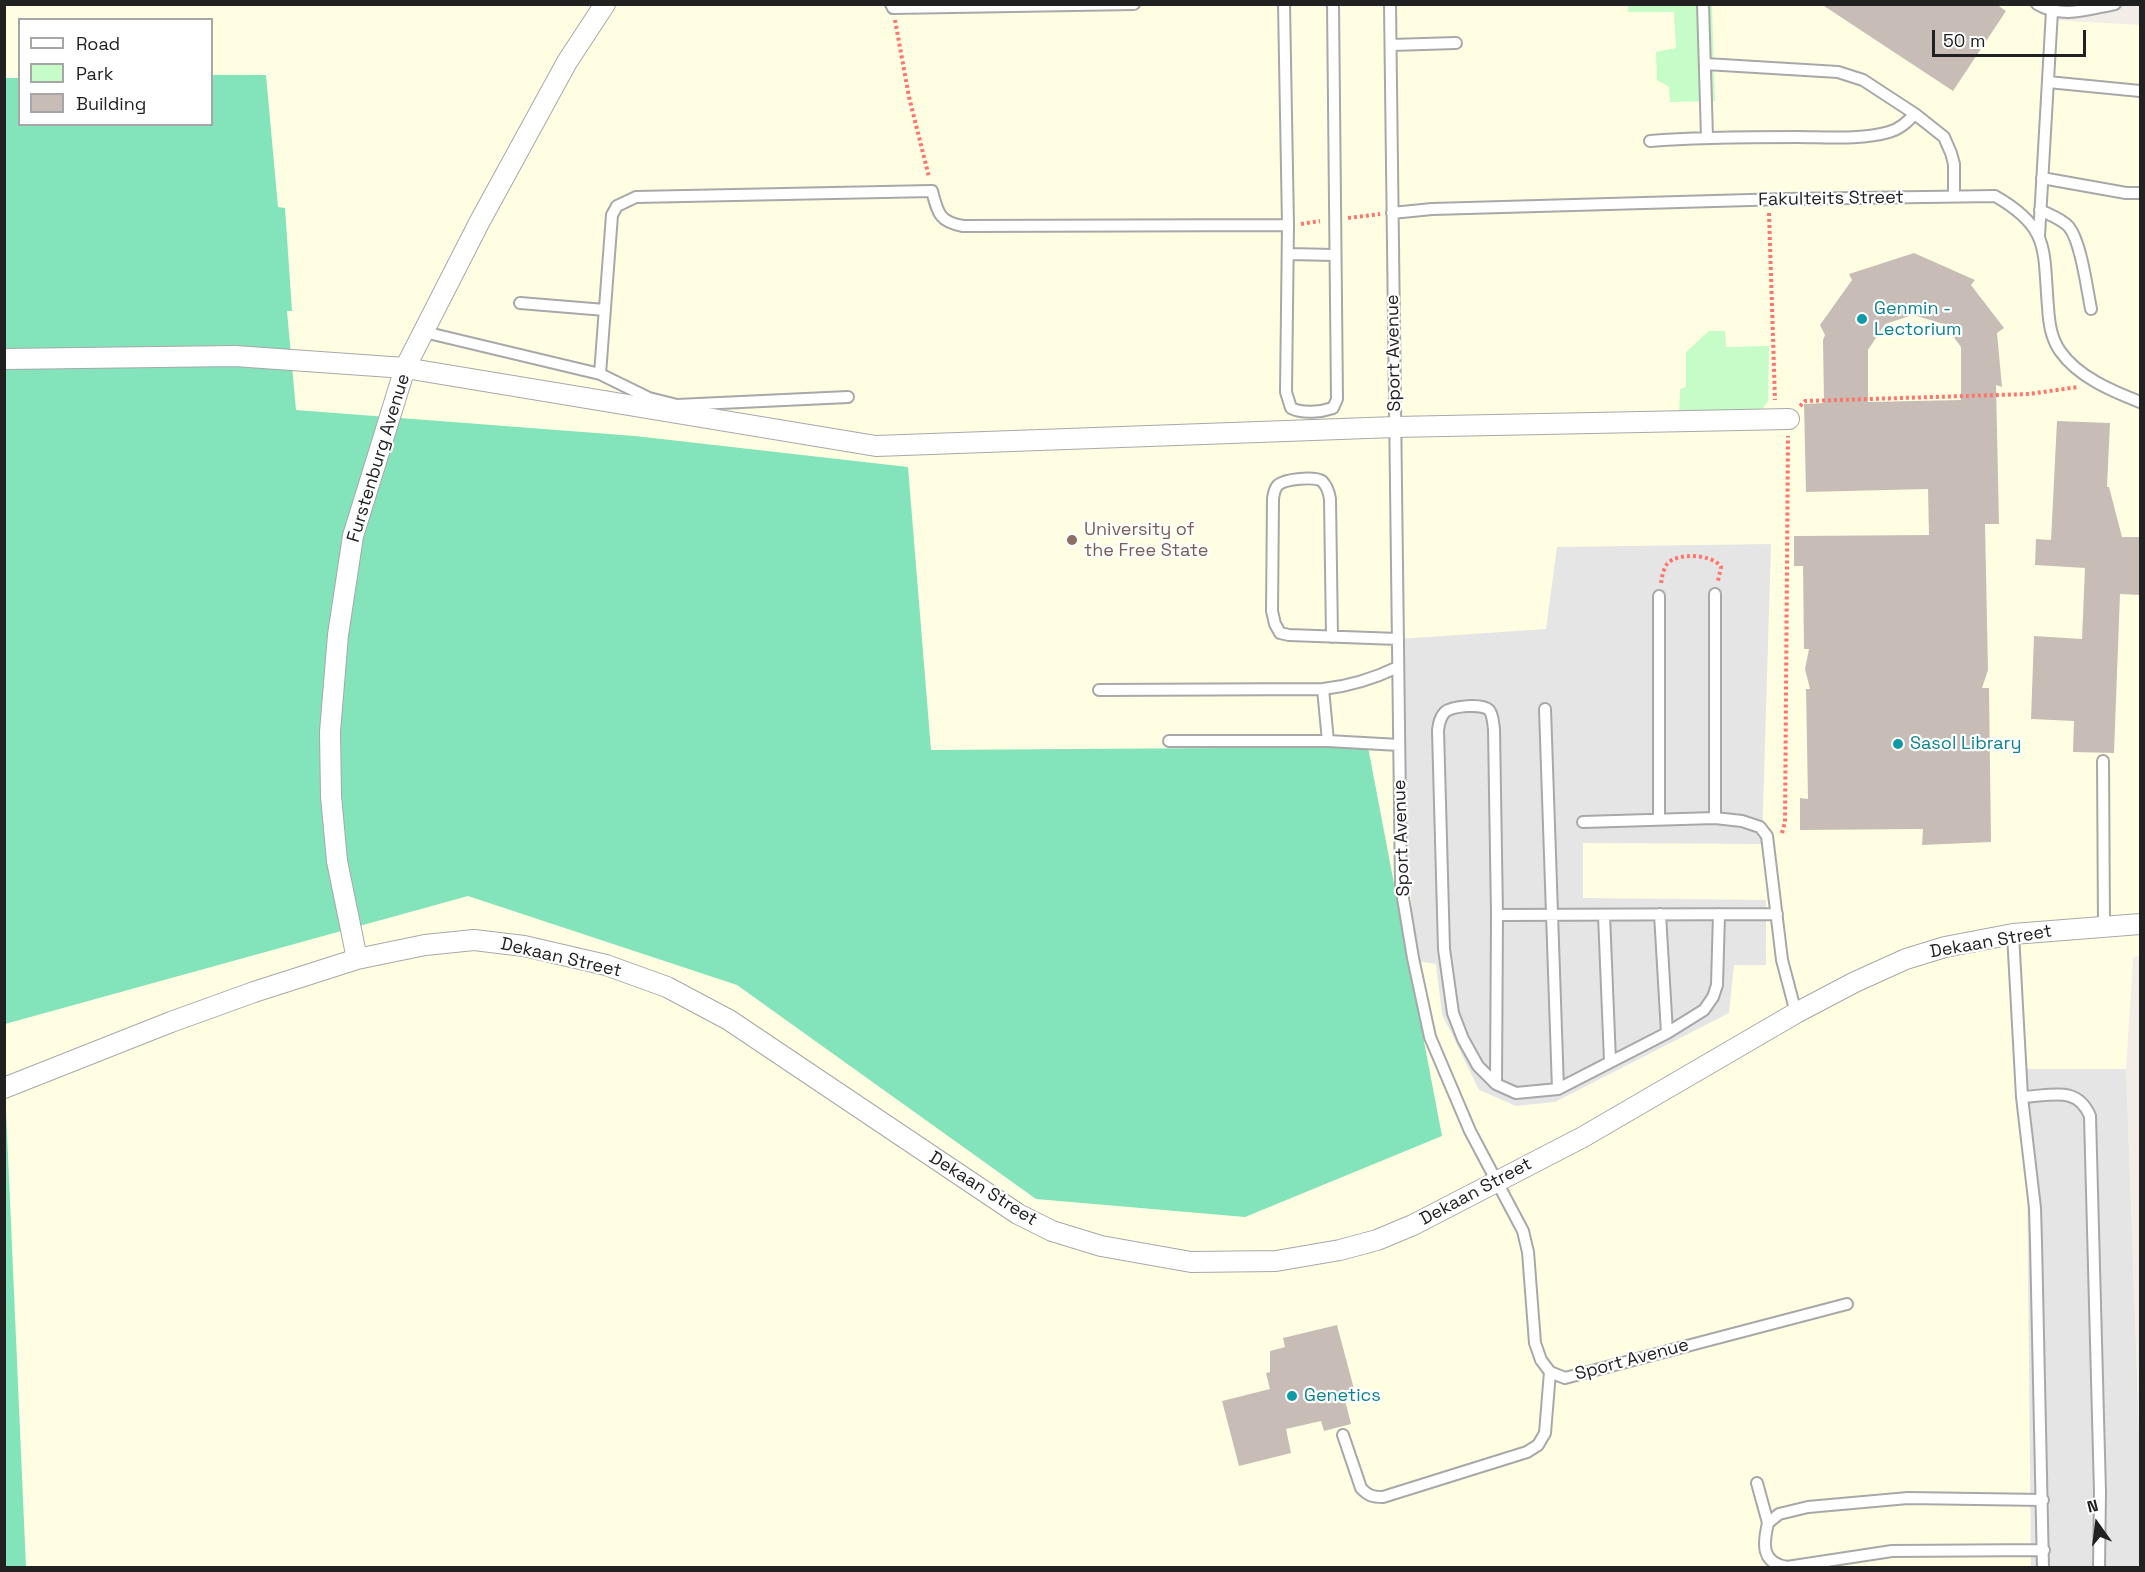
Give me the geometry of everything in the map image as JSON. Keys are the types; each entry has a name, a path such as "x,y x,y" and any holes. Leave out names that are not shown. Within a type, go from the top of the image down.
{"street":[{"name":"Furstenburg Avenue","path":"357,959 337,861 331,796 330,732 338,635 353,536 405,368 480,221 567,62 605,4"},
{"path":"4,359 235,356 405,368 876,446 1395,427 1782,419"},
{"name":"Dekaan Street","path":"4,1088 171,1022 357,959 425,945 474,940 524,946 606,964 667,987 729,1020 1018,1214 1052,1231 1101,1246 1191,1262 1276,1261 1340,1250 1377,1240 1413,1225 1583,1137 1796,1013 1855,982 1906,959 1945,947 2013,934 2140,924"}],"lane":[{"path":"892,6 1134,4"},
{"path":"1284,4 1288,400 1291,408 1297,411 1323,412 1333,408 1337,399 1334,4"},
{"name":"Sport Avenue","path":"1390,4 1401,886 1430,1037 1470,1131 1523,1231 1528,1252 1535,1343 1541,1360 1550,1372 1565,1378 1847,1304"},
{"path":"1703,4 1707,137"},
{"path":"2037,4 2052,11 2067,14 2115,4"},
{"path":"2039,237 2052,11"},
{"path":"1390,45 1456,43"},
{"path":"1706,64 1838,72 1863,80 1915,114 1944,137 1952,153 1954,196"},
{"path":"2048,82 2140,91"},
{"path":"1650,141 1707,137 1842,137 1887,132 1900,127 1915,114"},
{"path":"2042,178 2126,194 2140,193"},
{"path":"600,374 612,215 617,206 636,197 932,191 941,217 949,224 963,226 1288,225"},
{"name":"Fakulteits Street","path":"1392,213 1444,209 1995,196 2017,208 2030,222 2039,237 2045,256 2049,322 2061,352 2077,369 2100,384 2140,402"},
{"path":"2040,210 2063,221 2070,228 2077,244 2091,309"},
{"path":"1288,254 1335,255"},
{"path":"520,303 605,310"},
{"path":"423,332 600,374 649,398 677,405 848,397"},
{"path":"1332,637 1328,489 1322,482 1315,479 1288,480 1280,483 1275,489 1273,498 1272,611 1280,633 1289,635 1332,637 1398,639"},
{"path":"1715,594 1715,818"},
{"path":"1659,596 1659,819"},
{"path":"1099,690 1323,689 1344,687 1372,679 1398,667"},
{"path":"1323,689 1328,741"},
{"path":"1496,1084 1497,915 1494,729 1489,710 1481,706 1455,707 1446,711 1440,719 1438,730 1444,950 1453,1013 1463,1039 1478,1066 1496,1084 1516,1093 1558,1089 1667,1033 1704,1010 1713,997 1717,985 1719,914"},
{"path":"1545,709 1558,1089"},
{"path":"1169,741 1328,741 1399,745"},
{"path":"2103,761 2104,926"},
{"path":"1583,822 1715,818 1742,821 1760,827 1767,836 1782,960 1796,1013"},
{"path":"1660,914 1667,1033"},
{"path":"1497,915 1777,914"},
{"path":"1604,915 1610,1061"},
{"path":"2013,934 2022,1097 2035,1220 2043,1568"},
{"path":"2022,1097 2068,1095 2079,1098 2086,1106 2090,1116 2100,1492 2099,1568"},
{"path":"1343,1435 1361,1488 1372,1497 1383,1497 1527,1452 1538,1444 1545,1433 1550,1372"},
{"path":"1757,1483 1768,1523 1765,1550 1767,1556 1778,1566 1787,1567 1892,1551 2044,1550"},
{"path":"1768,1523 1779,1514 1808,1507 1908,1498 2043,1500"}],"path":[{"path":"892,6 909,97 932,191"},
{"path":"1769,200 1782,419 1785,822 1780,843"},
{"path":"1782,419 1805,401 2029,394 2100,384"},
{"path":"1659,596 1664,570 1669,562 1678,557 1712,558 1717,561 1721,567 1715,594"}],"shaded area":[{"name":"University of the Free State","path":"2027,4 2050,20 2140,25 2140,956 2133,957 2126,1069 2140,1457 2140,1567 5,1568 5,5"},
{"path":"1771,544 1762,844 1583,843 1583,898 1766,900 1766,965 1734,965 1729,1013 1555,1102 1516,1106 1479,1090 1442,1014 1436,964 1416,961 1399,745 1398,639 1546,629 1557,547"},
{"path":"2026,1069 2126,1069 2140,1457 2140,1567 2031,1567"}],"green space":[{"path":"1628,5 1712,5 1715,101 1670,102 1669,87 1657,80 1656,52 1676,48 1674,12 1628,12"},
{"path":"213,75 266,75 278,207 285,208 292,311 287,311 296,410 635,436 908,467 931,750 1368,747 1442,1136 1245,1217 1036,1199 737,985 468,896 5,1024 5,78 18,78 18,126 213,126"},
{"path":"1709,331 1725,331 1726,347 1769,346 1768,401 1763,408 1750,413 1679,416 1680,389 1686,387 1686,352"},
{"path":"4,1064 26,1567 26,1568 4,1567"}],"building":[{"path":"1821,4 1996,4 2006,11 1953,91"},
{"path":"1914,253 1975,280 1971,285 2004,328 1997,333 2002,387 1996,385 1999,524 1985,524 1988,670 1982,688 1989,688 1991,842 1922,845 1923,829 1800,830 1800,798 1808,799 1806,689 1810,689 1805,669 1809,649 1804,649 1803,566 1794,566 1794,536 1929,535 1928,489 1806,492 1804,404 1824,403 1823,340 1825,335 1820,325 1852,280 1849,274","holes":["1913,315 1944,324 1961,347 1961,400 1868,402 1868,350 1885,324"]},
{"path":"2057,421 2110,423 2107,487 2109,487 2122,537 2140,537 2140,595 2120,594 2114,753 2073,752 2074,721 2031,719 2034,636 2082,639 2085,568 2035,565 2036,539 2051,540"},
{"name":"Genetics","path":"1337,1325 1354,1389 1343,1392 1351,1424 1324,1431 1321,1421 1286,1429 1291,1453 1239,1466 1222,1401 1270,1389 1266,1373 1270,1372 1270,1351 1285,1347 1283,1338"}],"place":[{"name":"Genmin - Lectorium","path":"1862,319"},
{"name":"University of the Free State","path":"1072,540"},
{"name":"Sasol Library","path":"1898,744"},
{"name":"Genetics","path":"1292,1396"}]}
